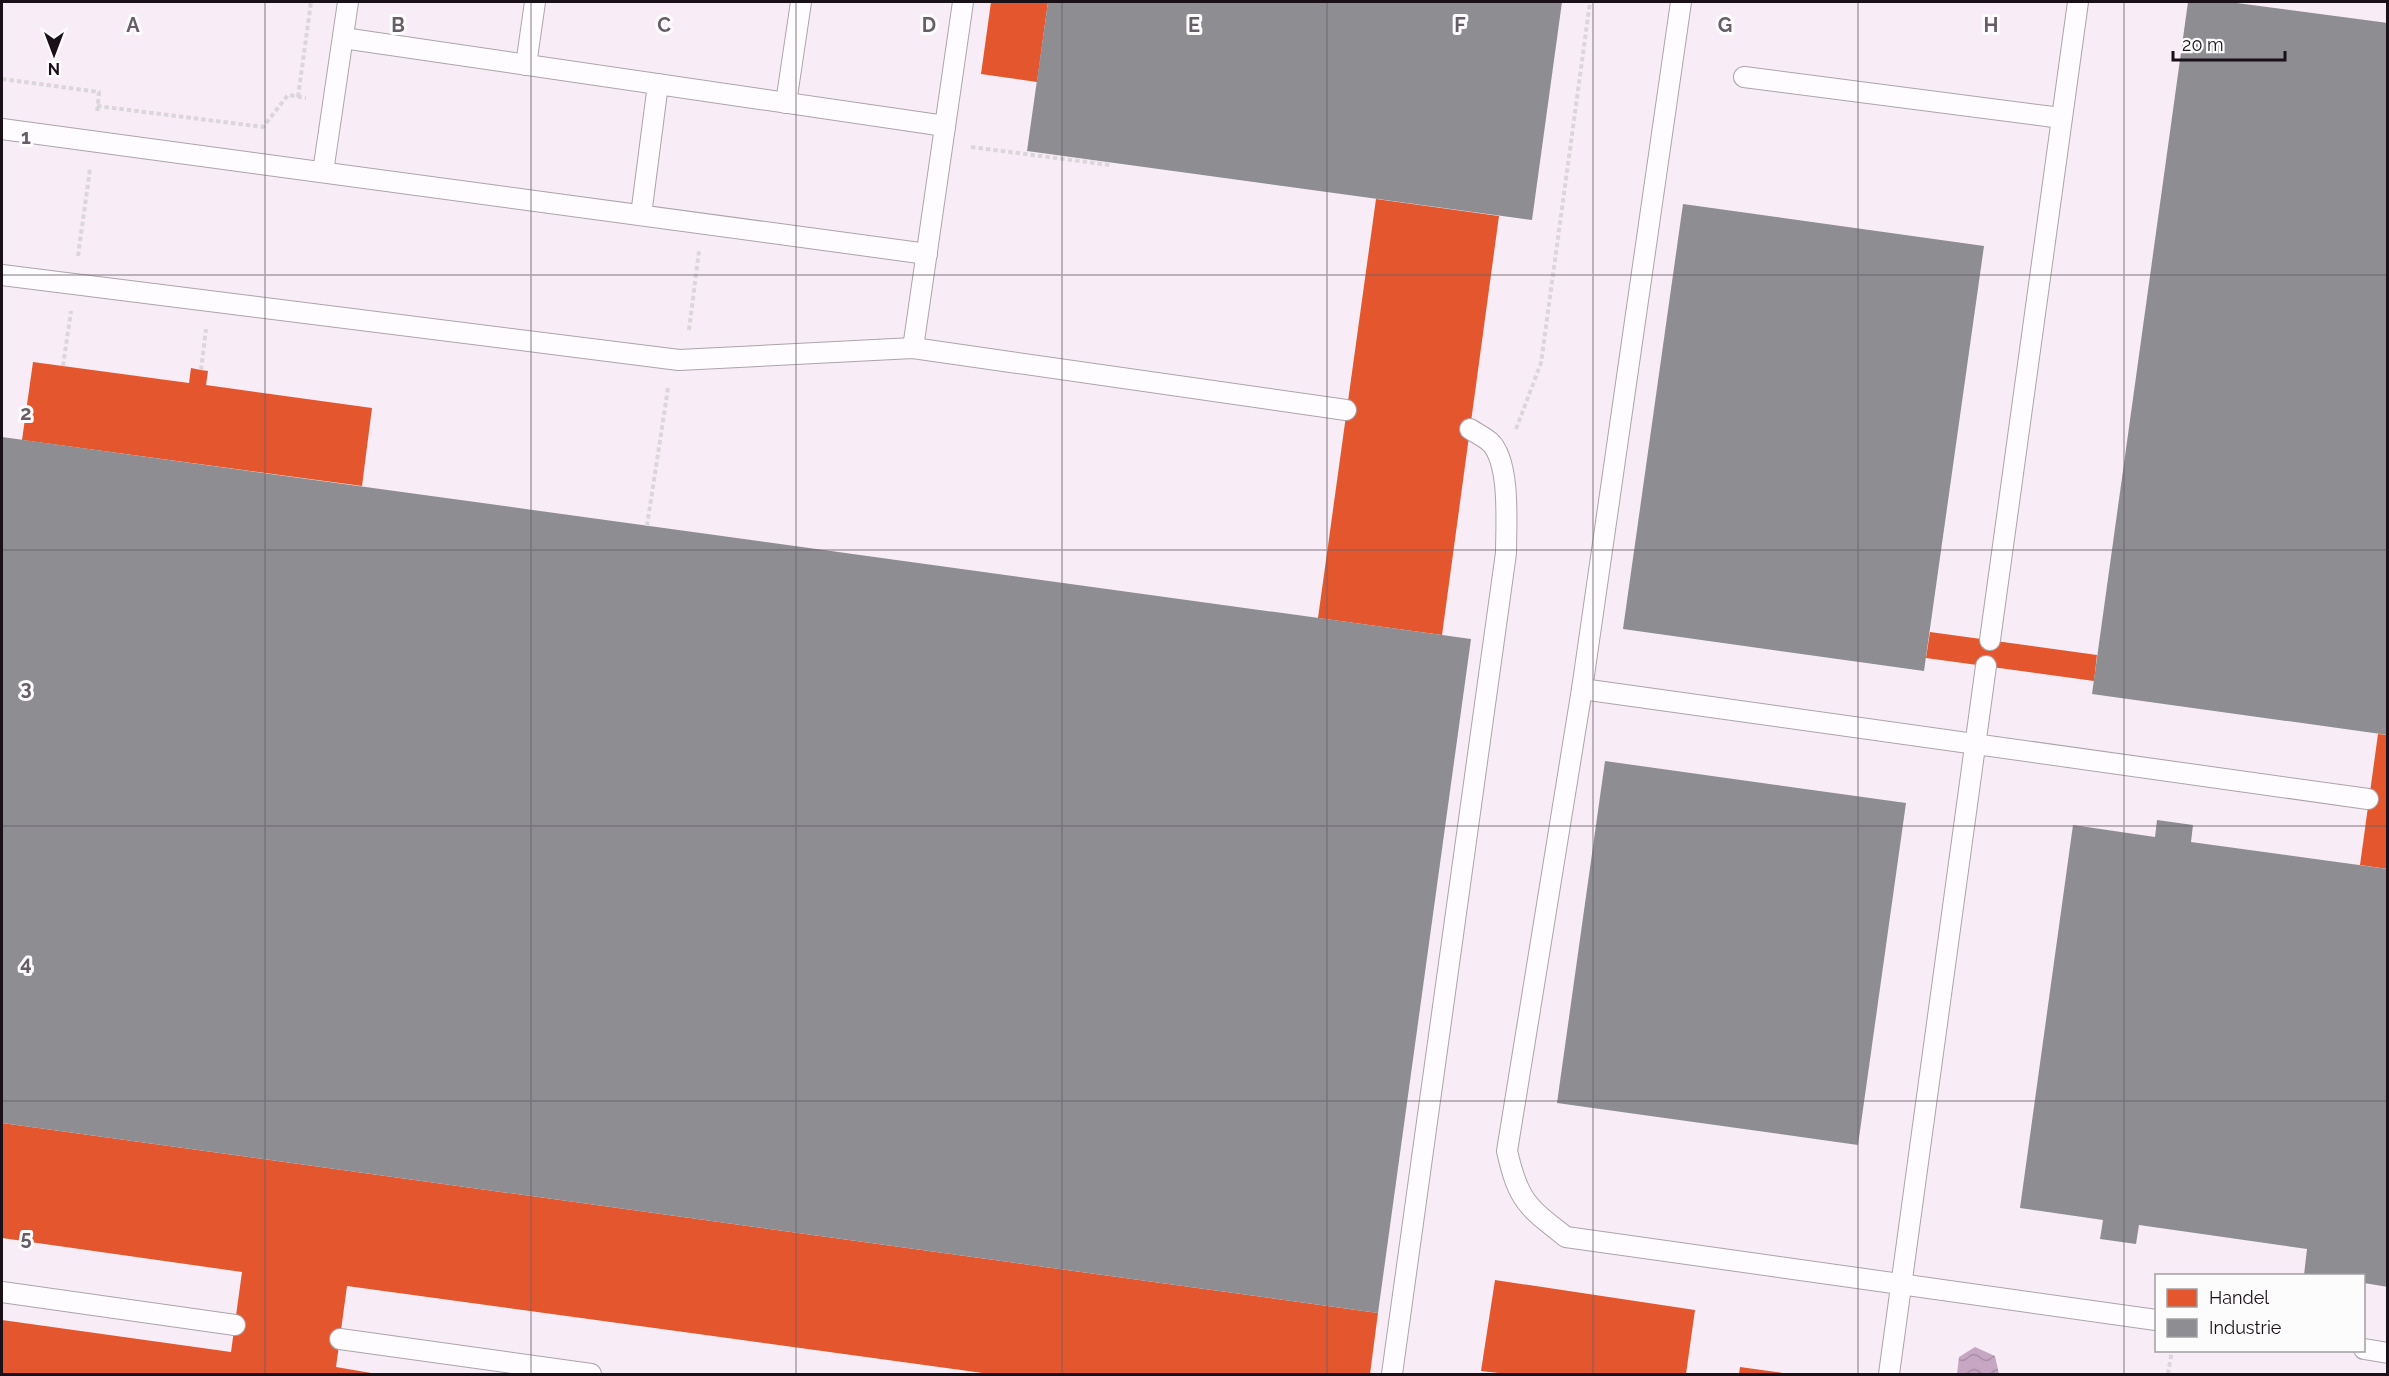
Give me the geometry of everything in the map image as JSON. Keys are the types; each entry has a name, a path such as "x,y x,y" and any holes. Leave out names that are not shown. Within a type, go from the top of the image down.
{"lane":[{"path":"323,172 348,2"},
{"path":"526,65 535,2"},
{"path":"786,103 801,2"},
{"path":"913,348 963,2"},
{"path":"1682,2 1582,689 1507,1151 1515,1185 1534,1212 1566,1237 2155,1320"},
{"path":"1990,640 2078,2"},
{"path":"343,38 786,103 944,135"},
{"path":"1744,77 2061,118"},
{"path":"641,215 658,84"},
{"path":"2,129 927,254"},
{"path":"2,275 679,360 913,348 1346,410"},
{"path":"1392,1374 1506,553 1507,511 1502,466 1491,444 1470,429"},
{"path":"1888,1374 1986,666"},
{"path":"1582,689 2368,799"},
{"path":"2,1292 235,1325"},
{"path":"340,1339 591,1374"},
{"path":"2365,1349 2388,1353"}],"path":[{"path":"298,97 311,2"},
{"path":"1502,466 1541,363 1590,2"},
{"path":"2,80 99,92 63,366"},
{"path":"98,105 263,127 288,95 333,104"},
{"path":"944,135 1110,165"},
{"path":"201,370 210,302"},
{"path":"2168,1374 2172,1352"}],"water":[{"path":"1975,1347 1995,1356 1999,1374 1957,1374 1959,1357"}],"building: Handel":[{"path":"991,2 1048,2 1037,82 981,74"},
{"path":"1376,199 1499,216 1442,635 1318,618"},
{"path":"33,362 189,383 191,368 208,371 206,385 372,408 362,486 22,440"},
{"path":"1930,632 2097,655 2094,681 1926,658"},
{"path":"2378,734 2388,735 2388,869 2360,865"},
{"path":"2,1123 1378,1313 1370,1374 990,1374 347,1286 336,1367 377,1374 2,1374 2,1320 231,1352 242,1272 2,1238"},
{"path":"1495,1280 1695,1310 1686,1374 1508,1374 1481,1371"},
{"path":"1740,1367 1783,1373 1783,1374 1739,1374"}],"building: Industrie":[{"path":"1048,2 1562,2 1532,220 1027,151"},
{"path":"2188,2 2229,2 2388,23 2388,735 2092,694"},
{"path":"1683,204 1984,246 1924,671 1623,629"},
{"path":"2,437 1471,639 1378,1313 2,1123"},
{"path":"1605,761 1906,803 1858,1145 1557,1103"},
{"path":"2157,820 2193,825 2191,842 2388,869 2388,1287 2365,1283 2365,1274 2304,1274 2307,1249 2139,1225 2136,1244 2100,1239 2103,1220 2020,1208 2073,825 2155,837"}]}
